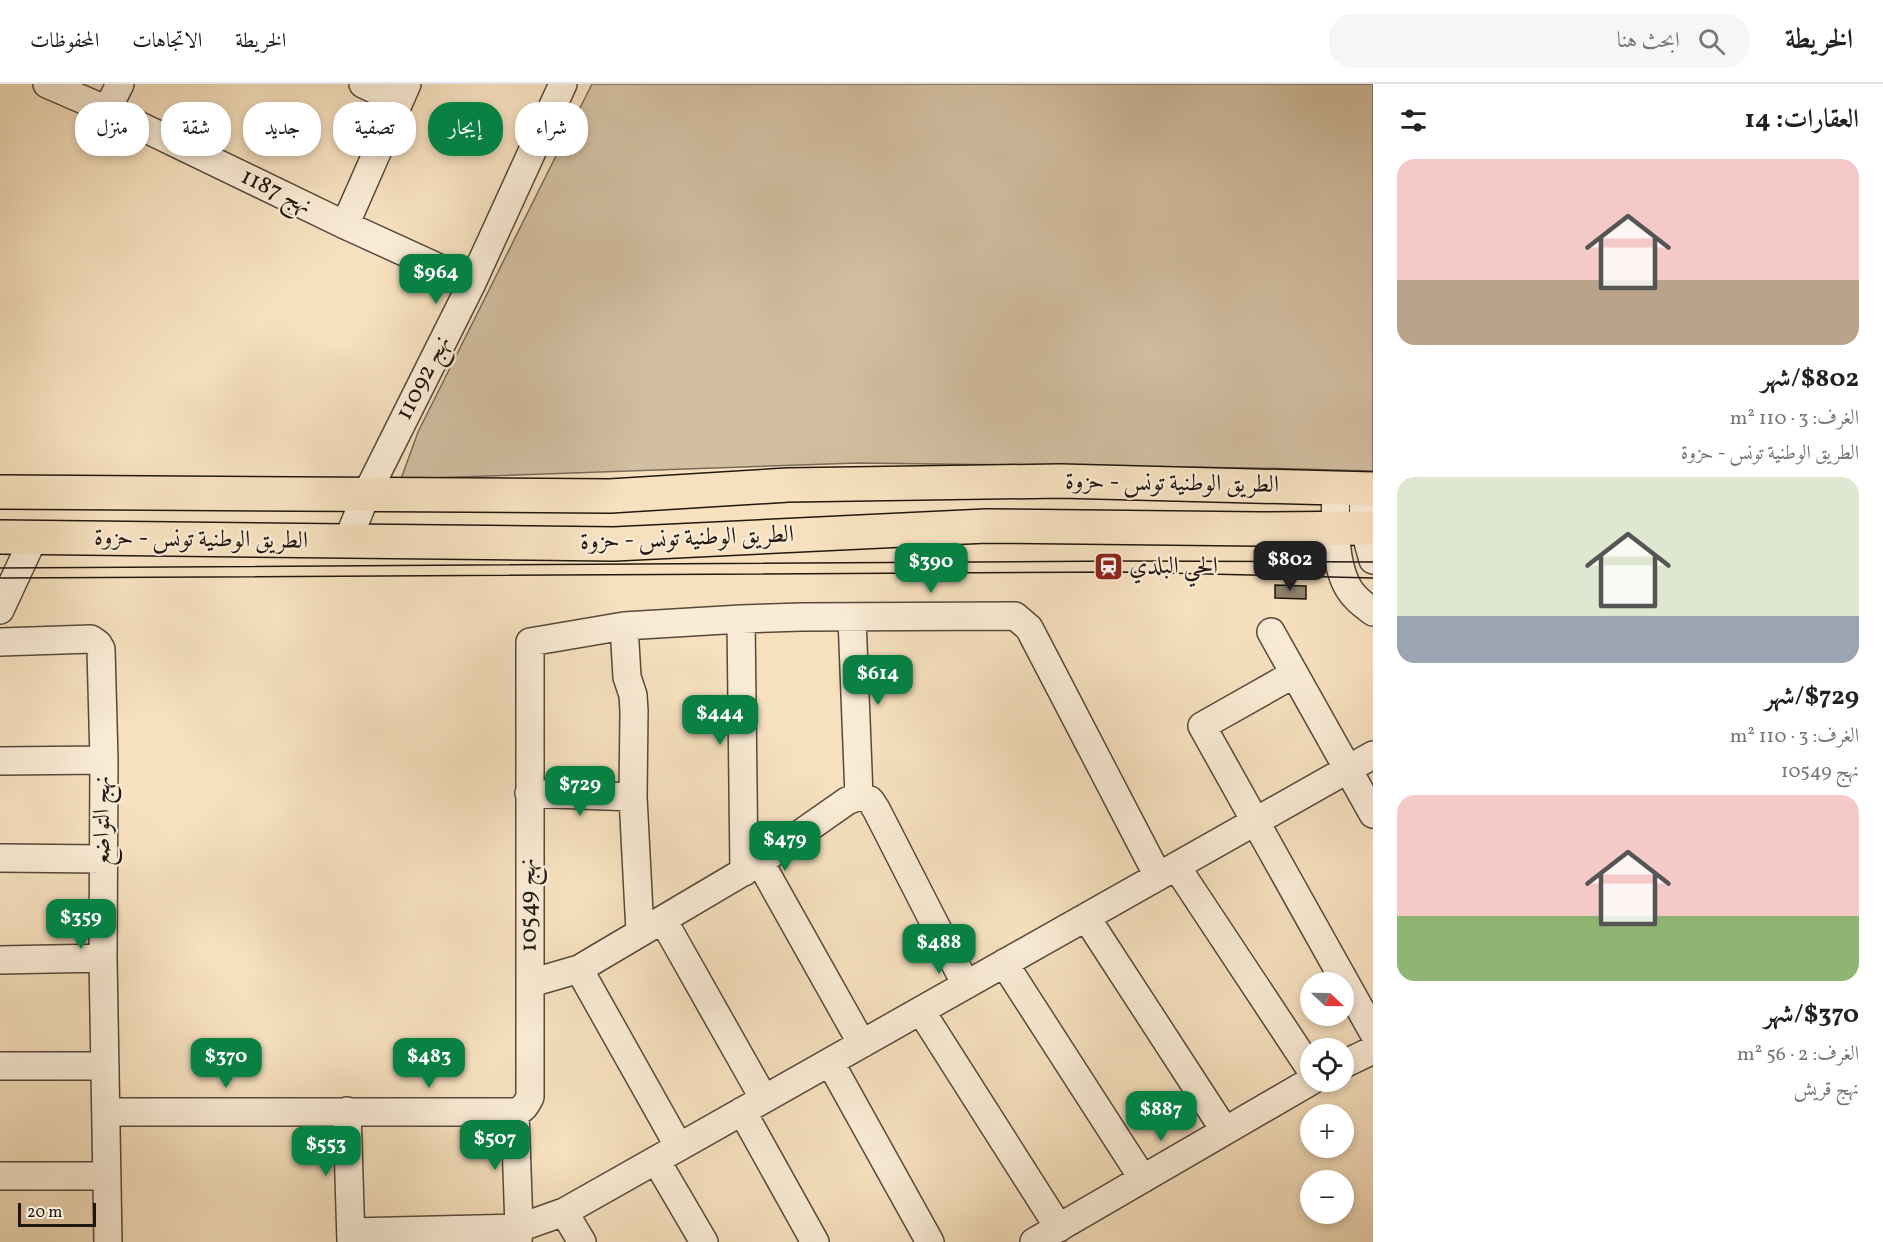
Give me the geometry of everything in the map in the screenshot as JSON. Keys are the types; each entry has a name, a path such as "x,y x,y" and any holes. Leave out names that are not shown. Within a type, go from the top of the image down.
{"highway":[{"name":"الطريق الوطنية تونس - حزوة","path":"0,492 610,495 788,485 1060,481 1357,489"},
{"name":"الطريق الوطنية تونس - حزوة","path":"0,537 614,544 986,526 1357,528"}],"street":[{"name":"نهج 1187","path":"47,84 89,102"},
{"path":"111,102 120,84"},
{"path":"345,225 403,92 363,84"},
{"name":"نهج 11092","path":"347,542 366,495 472,283 563,84"},
{"name":"نهج 1187","path":"149,130 345,225 472,283"},
{"path":"1357,489 1357,528 1344,579 1359,601 1373,612"},
{"path":"1357,528 1373,560"},
{"path":"0,610 33,538"},
{"path":"815,1242 753,1105 652,926 633,797 634,711 633,695 627,678 624,626 802,617 1015,616 1029,628 1167,871 1300,1055"},
{"path":"852,618 859,796"},
{"path":"741,619 752,867 862,1044"},
{"name":"نهج 10549","path":"519,1235 523,1104 531,983 530,642 624,626"},
{"path":"1271,633 1373,814"},
{"name":"نهج التواضع","path":"0,642 91,639 101,649 108,1242"},
{"path":"1294,674 1202,726 1373,1032"},
{"path":"347,1112 351,1237 519,1235 564,1212 1373,755"},
{"path":"0,761 104,760"},
{"path":"529,793 633,797"},
{"path":"531,983 579,969 752,867 847,801 859,796 870,800 876,809 966,985"},
{"path":"0,858 104,859"},
{"path":"1086,917 1225,1131"},
{"path":"0,960 103,958"},
{"path":"1004,963 1143,1179"},
{"path":"579,969 667,1154 704,1242"},
{"path":"921,1011 1059,1228"},
{"path":"1354,1059 1373,1050"},
{"path":"830,1062 930,1242"},
{"path":"0,1066 105,1066"},
{"path":"1034,1242 1300,1087"},
{"path":"106,1112 347,1112 523,1104"},
{"path":"0,1176 107,1176"},
{"path":"564,1212 582,1242"}],"shaded area":[{"path":"592,84 1373,84 1373,471 858,463 401,479 418,432 556,156 588,156 588,102 583,102"}],"building":[{"path":"925,536 961,537 960,551 925,550"},
{"path":"1275,585 1306,586 1306,599 1275,598"}],"tram line":[{"path":"0,568 1120,561 1373,562"},
{"path":"0,578 1122,572 1373,578"}],"place":[{"name":"الحي البلدي","path":"1108,567"}]}
